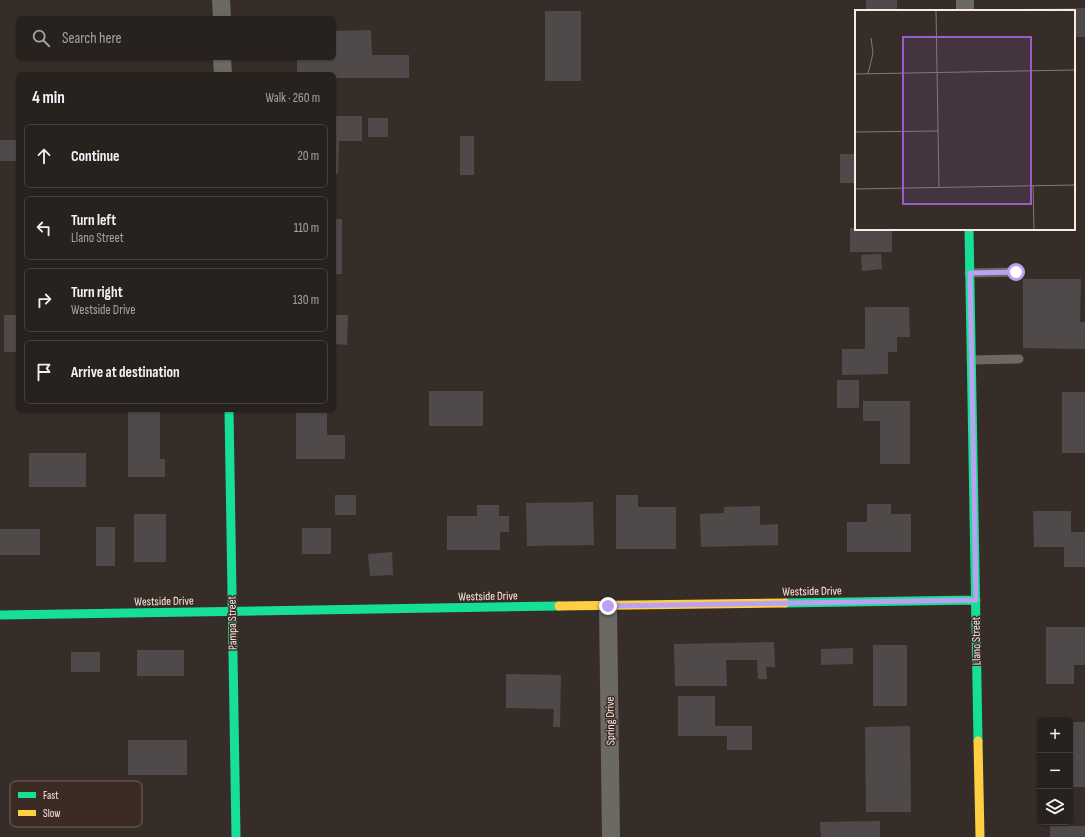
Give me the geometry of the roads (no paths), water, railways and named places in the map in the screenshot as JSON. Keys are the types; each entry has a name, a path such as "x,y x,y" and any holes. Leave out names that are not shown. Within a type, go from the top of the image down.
{"street":[{"path":"221,0 222,16"},
{"path":"222,60 223,72"},
{"name":"Llano Street","path":"969,230 980,837"},
{"name":"Pampa Street","path":"229,412 236,837"},
{"name":"Westside Drive","path":"0,616 976,600"},
{"name":"Spring Drive","path":"608,606 611,837"}],"lane":[{"path":"970,273 1016,272"},
{"path":"971,360 1019,359"}]}
